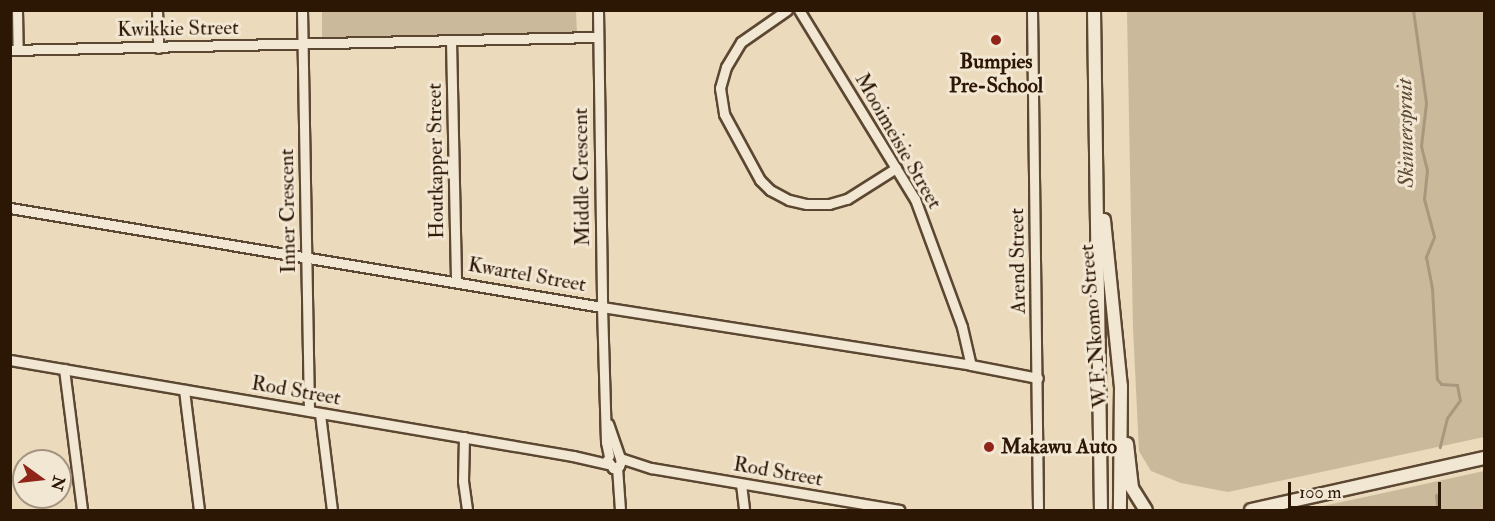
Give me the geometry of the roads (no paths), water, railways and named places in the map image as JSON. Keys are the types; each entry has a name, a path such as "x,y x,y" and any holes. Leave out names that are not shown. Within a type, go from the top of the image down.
{"main road":[{"name":"W.F. Nkomo Street","path":"1094,10 1101,510"},
{"name":"W.F. Nkomo Street","path":"1096,138 1121,386 1120,510"},
{"path":"1121,386 1132,488 1146,510"},
{"path":"1251,510 1485,458"}],"street":[{"path":"14,49 17,10"},
{"path":"157,10 158,48"},
{"name":"Inner Crescent","path":"302,10 309,411"},
{"name":"Middle Crescent","path":"597,10 606,416 620,506"},
{"path":"787,10 741,42 726,67 720,88 724,114 760,180 770,190 789,200 807,204 829,204 847,198 896,168"},
{"name":"Mooimeisie Street","path":"799,10 896,168 922,216 962,327 971,365"},
{"name":"Arend Street","path":"1032,10 1038,510"},
{"name":"Kwikkie Street","path":"14,49 158,48 598,37"},
{"name":"Houtkapper Street","path":"451,40 456,281"},
{"name":"Kwartel Street","path":"10,208 602,307 971,365 1038,378"},
{"name":"Rod Street","path":"10,360 320,414 614,461 864,507 898,510"},
{"path":"64,369 82,510"},
{"path":"184,390 199,510"},
{"path":"320,414 332,510"},
{"path":"464,437 464,481 467,510"},
{"path":"741,484 744,510"}],"waterway":[{"name":"Skinnerspruit","path":"1413,10 1426,103 1421,146 1427,170 1424,199 1434,237 1426,257 1432,288 1437,379 1441,384 1457,385 1460,400 1447,418 1440,447"},
{"name":"Skinnerspruit","path":"1436,495 1438,510"}],"place":[{"name":"Bumpies Pre-School","path":"996,40"},
{"name":"Makawu Auto","path":"989,447"}]}
